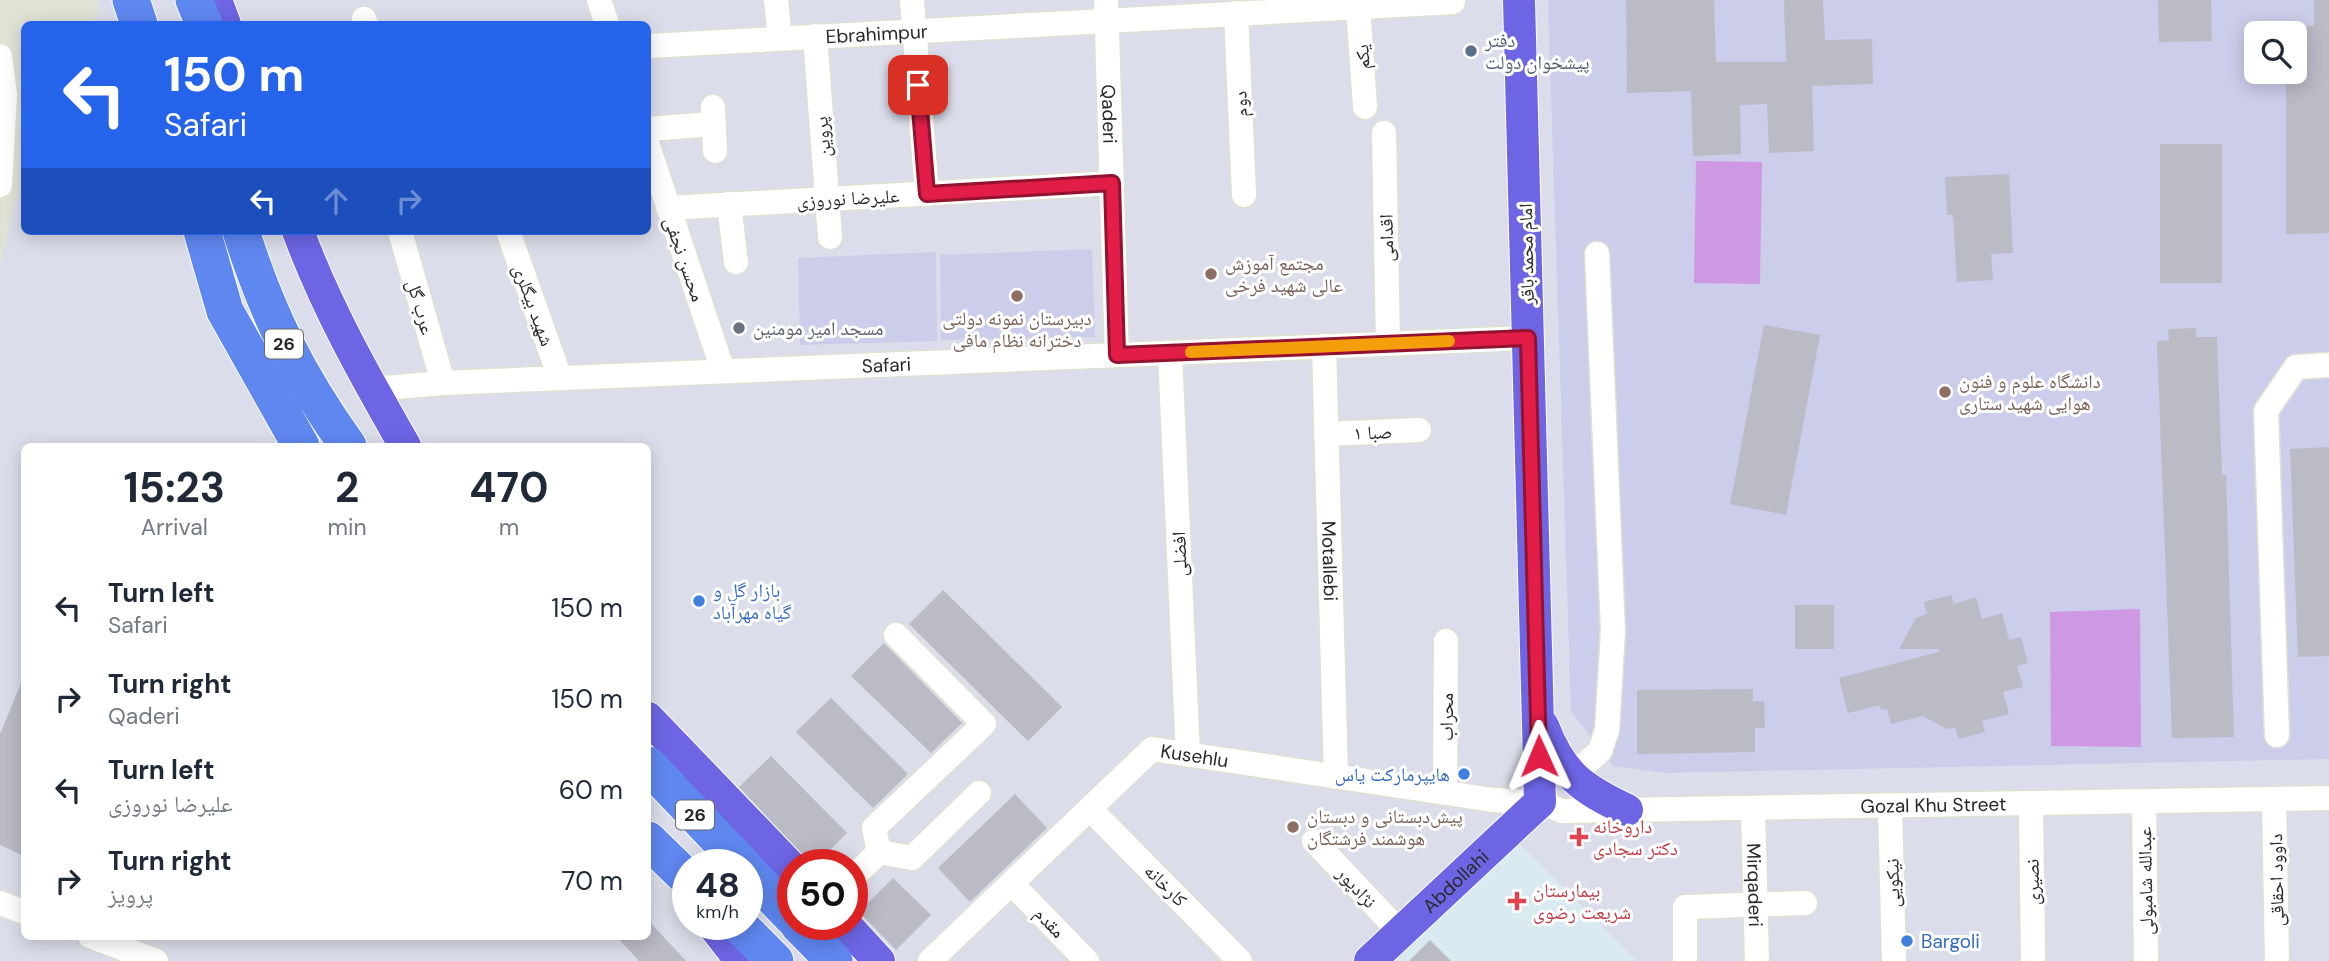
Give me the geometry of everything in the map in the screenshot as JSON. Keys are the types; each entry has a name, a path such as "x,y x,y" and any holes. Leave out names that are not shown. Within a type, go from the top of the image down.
{"highway":[{"path":"131,0 138,21"},
{"path":"171,0 177,21"},
{"path":"194,0 203,21"},
{"name":"26","path":"203,235 225,311 299,443"},
{"name":"26","path":"243,235 284,346 346,443"},
{"name":"26","path":"651,768 728,849"},
{"path":"763,887 777,901"},
{"path":"754,940 775,961"},
{"path":"814,940 834,961"}],"main road":[{"path":"216,0 224,21"},
{"name":"امام محمد باقر","path":"1519,0 1540,802"},
{"path":"299,235 315,279 403,443"},
{"path":"1538,711 1555,756 1571,777 1588,792 1627,810"},
{"path":"651,721 777,852"},
{"name":"Abdollahi","path":"1370,961 1540,802"},
{"path":"725,940 741,961"},
{"path":"860,940 879,961"}],"street":[{"path":"599,0 606,21"},
{"path":"776,0 780,38"},
{"path":"912,0 927,194"},
{"name":"Ebrahimpur","path":"651,46 914,31 1106,10 1236,13 1452,2"},
{"name":"یکم","path":"1359,7 1365,107"},
{"name":"Qaderi","path":"1106,10 1117,355"},
{"name":"دوم","path":"1236,13 1244,195"},
{"name":"پروین","path":"815,36 831,237"},
{"path":"0,56 5,95 0,185"},
{"path":"651,129 688,126 713,115 715,151"},
{"name":"اقدامی","path":"1384,133 1388,343"},
{"name":"محسن نجفی","path":"651,155 723,371"},
{"name":"علیرضا نوروزی","path":"668,208 1112,183"},
{"path":"729,204 736,262"},
{"name":"عرب گل","path":"401,235 443,383"},
{"name":"شهید بیگلری","path":"509,235 560,378"},
{"path":"1571,777 1600,751 1607,730 1613,632 1597,254"},
{"name":"Safari","path":"373,389 443,383 1528,338"},
{"name":"Motallebi","path":"1324,346 1336,777"},
{"name":"افضلی","path":"1170,353 1188,755"},
{"path":"2277,735 2266,411 2296,367 2329,365"},
{"name":"صبا ۱","path":"1326,434 1419,430"},
{"path":"879,852 874,828 984,724 897,635"},
{"name":"محراب","path":"1445,793 1446,641"},
{"name":"Kusehlu","path":"930,961 1152,750 1445,793 1540,802"},
{"path":"879,852 912,858 979,793"},
{"name":"Gozal Khu Street","path":"1540,802 1562,811 2329,798"},
{"name":"داوود احقاقی","path":"2274,799 2277,961"},
{"name":"عبدالله شامبولی","path":"2144,802 2146,961"},
{"name":"نصیری","path":"2031,803 2033,961"},
{"name":"نیکویی","path":"1890,806 1894,961"},
{"name":"Mirqaderi","path":"1753,808 1757,961"},
{"name":"کارخانه","path":"1091,810 1240,961"},
{"name":"نژادپور","path":"1314,841 1400,932"},
{"path":"868,863 879,852"},
{"name":"مقدم","path":"1012,884 1087,961"},
{"path":"0,903 21,911"},
{"path":"1685,961 1685,907 1805,903"},
{"path":"101,940 156,961"}],"shaded area":[{"path":"0,0 97,0 99,9 94,21 21,21 21,190 0,265"},
{"name":"دانشگاه علوم و فنون هوایی شهید ستاری","path":"1548,0 2329,0 2329,759 1665,773 1613,766 1571,711"},
{"path":"1696,161 1762,162 1760,284 1694,283"},
{"name":"دبیرستان نمونه دولتی دخترانه نظام مافی","path":"1092,249 1095,337 941,340 940,255"},
{"path":"936,252 937,341 800,345 798,258"},
{"path":"2140,609 2141,747 2051,746 2050,612"},
{"name":"بیمارستان شریعت رضوی","path":"1518,842 1637,961 1396,961"}],"building":[{"path":"1626,0 1714,0 1716,62 1786,62 1784,0 1823,0 1825,40 1872,39 1873,84 1812,86 1814,151 1769,153 1767,104 1740,105 1741,154 1693,156 1691,91 1627,93"},
{"path":"2158,0 2211,0 2212,41 2159,42"},
{"path":"2314,0 2329,0 2329,233 2286,234 2286,84 2307,84 2307,26 2314,26"},
{"path":"2160,144 2222,144 2222,283 2160,283"},
{"path":"2009,174 2013,253 1991,254 1993,280 1957,282 1953,215 1947,215 1945,177"},
{"path":"1764,325 1820,335 1786,515 1730,504"},
{"path":"2196,328 2196,337 2217,337 2222,475 2226,475 2234,737 2172,738 2157,341 2169,340 2168,329"},
{"path":"2329,447 2329,656 2298,657 2290,449"},
{"path":"943,590 1062,707 1028,741 909,624"},
{"path":"1951,595 1954,604 1976,597 1982,619 2002,613 2009,640 2021,637 2028,663 2017,666 2023,687 2003,692 2009,714 1982,721 1985,732 1959,739 1955,727 1946,729 1923,716 1891,724 1887,709 1881,710 1880,705 1848,713 1839,678 1939,652 1939,649 1899,649 1916,618 1927,614 1924,602"},
{"path":"1795,605 1834,605 1834,649 1795,649"},
{"path":"884,643 962,723 931,753 851,676"},
{"path":"21,683 21,855 0,845 0,734"},
{"path":"1753,689 1753,701 1764,701 1765,728 1755,728 1755,752 1637,754 1637,690"},
{"path":"831,698 908,774 873,808 796,732"},
{"path":"771,756 847,833 831,849 797,849 739,787"},
{"path":"1015,794 1047,828 970,902 938,868"},
{"path":"893,878 931,915 896,950 868,921 868,903"},
{"path":"651,923 686,961 639,961 620,940 651,940"},
{"path":"1430,940 1451,961 1409,961"}],"slow traffic":[{"path":"1191,352 1449,341"}],"place":[{"name":"دفتر پیشخوان دولت","path":"1471,51"},
{"name":"مجتمع آموزش عالی شهید فرخی","path":"1211,274"},
{"name":"دبیرستان نمونه دولتی دخترانه نظام مافی","path":"1017,296"},
{"name":"مسجد امیر مومنین","path":"739,328"},
{"name":"دانشگاه علوم و فنون هوایی شهید ستاری","path":"1945,392"},
{"name":"بازار گل و گیاه مهرآباد","path":"699,601"},
{"name":"هایپرمارکت یاس","path":"1464,774"},
{"name":"پیش‌دبستانی و دبستان هوشمند فرشتگان","path":"1293,827"},
{"name":"داروخانه دکتر سجادی","path":"1579,837"},
{"name":"بیمارستان شریعت رضوی","path":"1517,901"},
{"name":"Bargoli","path":"1907,941"}],"route":[{"path":"918,85 927,194 1112,183 1117,355 1528,338 1539,756"}]}
